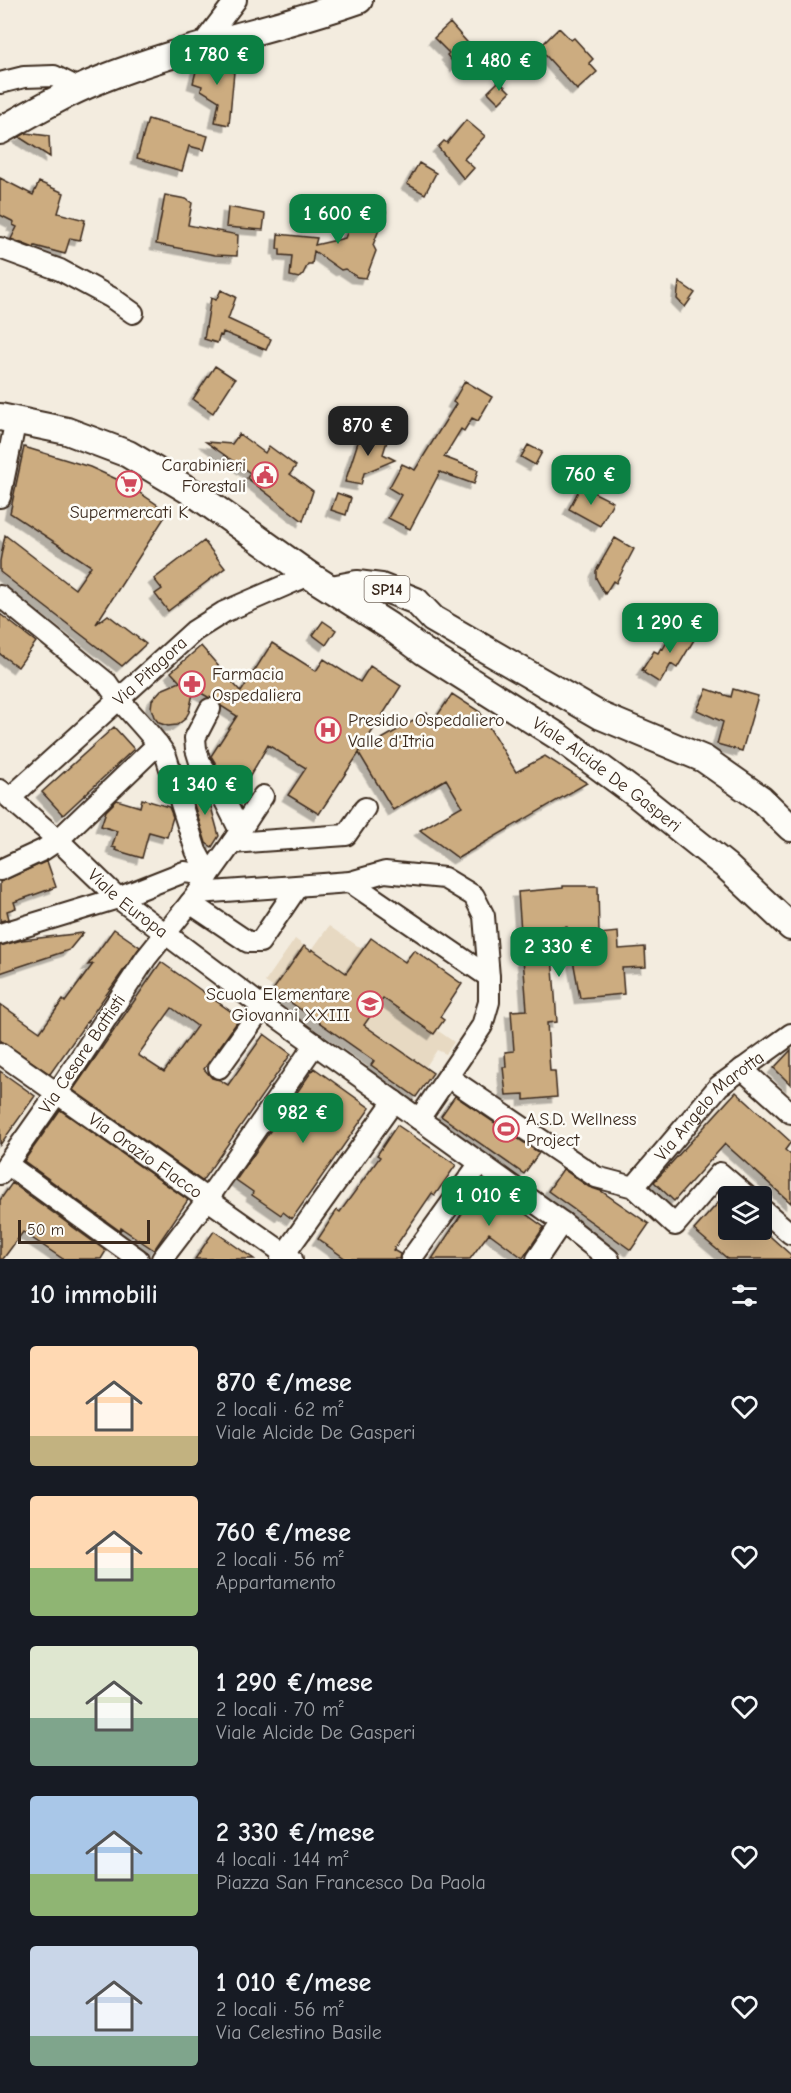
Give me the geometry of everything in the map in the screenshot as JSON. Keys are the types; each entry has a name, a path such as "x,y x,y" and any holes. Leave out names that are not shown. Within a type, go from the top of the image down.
{"main road":[{"path":"0,131 101,79 201,46 307,18 359,0"},
{"name":"Viale Alcide De Gasperi","path":"8,418 67,431 128,454 195,494 309,575 559,737 726,866 791,927"},
{"name":"SP14","path":"332,589 357,584 381,587 416,601 434,618 601,716 704,759 761,799 791,828"},
{"name":"SP14","path":"389,626 417,617 434,618"}],"street":[{"path":"201,46 236,0"},
{"path":"0,83 24,77 54,76 80,89"},
{"path":"0,248 60,270 112,298 133,313"},
{"path":"0,497 8,418"},
{"name":"Via Pitagora","path":"5,794 119,701 194,631 224,612 309,575"},
{"path":"0,596 107,683 119,701 158,744 166,756 196,852 209,875"},
{"path":"210,709 195,738 196,748 200,762 225,801 236,837 346,835 365,808"},
{"path":"0,870 43,850 58,840 158,744"},
{"name":"Viale Europa","path":"5,794 58,840 118,898 263,1007 562,1222 609,1259"},
{"name":"Via Cesare Battisti","path":"3,1169 57,1093 146,958 194,898 263,796"},
{"path":"0,934 118,898 184,872 209,875"},
{"path":"194,898 350,882 385,872 444,878 474,896 484,916 489,1002 482,1026 419,1119"},
{"path":"350,882 489,977"},
{"path":"194,898 248,942 260,942 298,886"},
{"path":"219,1068 263,1007"},
{"name":"Via Angelo Marotta","path":"634,1187 719,1086 791,1034"},
{"path":"162,1259 207,1200 315,1044"},
{"name":"Via Orazio Flacco","path":"0,1053 286,1257"},
{"path":"742,1069 791,1113"},
{"path":"448,1077 596,1177 634,1187 675,1225 720,1173 735,1186"},
{"path":"286,1257 394,1101"},
{"path":"411,1259 480,1163"},
{"path":"3,1169 138,1259"},
{"path":"772,1218 791,1234"},
{"path":"537,1259 562,1222"}],"shaded area":[{"name":"Scuola Elementare Giovanni XXIII","path":"329,926 362,949 371,938 399,958 397,961 403,966 414,950 462,984 440,1017 444,1020 437,1030 454,1042 446,1054 437,1050 425,1068 371,1065 374,1061 265,982 295,939 311,951"}],"building":[{"path":"450,23 474,50 456,66 447,55 449,53 434,38"},
{"path":"559,28 571,40 574,38 593,59 589,63 597,72 577,90 539,48"},
{"path":"221,56 220,63 234,72 229,125 215,122 219,101 201,90 202,86 193,83 198,63"},
{"path":"499,81 510,92 499,103 488,92"},
{"path":"148,119 208,136 204,150 189,146 182,171 137,158"},
{"path":"466,120 485,136 464,159 474,168 464,179 438,147 444,141 447,143"},
{"path":"26,133 49,136 50,157 19,137"},
{"path":"419,163 436,173 425,194 407,184"},
{"path":"0,178 33,195 39,182 64,193 58,213 85,220 80,240 70,238 65,254 35,246 34,248 11,239 17,227 13,225 14,222 0,215"},
{"path":"165,195 186,199 192,203 188,225 238,235 237,256 215,255 156,244"},
{"path":"359,202 386,212 373,245 376,251 366,278 357,277 345,269 341,270 314,251 312,264 308,264 303,274 299,278 290,276 292,256 280,255 280,249 277,249 278,234 317,238 315,245 345,238"},
{"path":"228,207 265,214 263,230 226,227"},
{"path":"679,282 695,293 685,307 677,299"},
{"path":"221,290 236,297 228,319 271,339 266,350 223,332 217,343 204,339 211,298 216,300"},
{"path":"215,366 235,379 213,413 193,399"},
{"path":"465,381 492,397 478,421 472,418 464,431 461,429 444,457 478,470 474,484 440,472 410,529 388,518 401,495 389,488 402,464 415,470 456,404 453,402"},
{"path":"365,432 388,438 383,454 395,460 364,473 361,485 345,482 360,436 363,437"},
{"path":"239,434 265,453 269,446 296,466 290,474 313,491 303,521 247,478 250,473 206,442 232,444"},
{"path":"528,445 542,452 535,465 521,457"},
{"path":"24,447 90,467 125,483 168,512 96,624 108,615 146,644 122,666 0,572 5,535 75,589 91,566 10,513"},
{"path":"581,486 613,502 600,526 569,509"},
{"path":"337,493 351,498 346,515 331,510"},
{"path":"615,538 634,549 616,583 613,581 605,594 596,578 596,571"},
{"path":"204,541 225,568 168,611 155,594 162,589 154,579"},
{"path":"0,614 36,642 18,667 0,654"},
{"path":"323,621 336,630 326,645 313,635"},
{"path":"677,624 697,635 677,668 671,664 660,683 642,670 654,651 658,653 661,648 663,649"},
{"name":"Presidio Ospedaliero Valle d'Itria","path":"272,643 316,671 324,659 360,682 370,666 401,686 359,752 427,713 433,722 452,694 480,712 516,772 545,756 587,783 458,858 420,830 462,806 446,779 393,810 359,753 319,814 288,795 306,768 268,745 250,776 236,780 219,769 211,756 237,716 221,706 216,699 194,689 189,712 185,719 177,725 168,726 159,723 154,717 151,708 152,700 161,690 180,682 171,672 201,646 241,692"},
{"path":"707,689 731,697 733,689 758,696 742,751 717,744 723,722 697,710"},
{"path":"114,727 134,749 63,815 42,792"},
{"path":"203,788 211,802 219,836 212,847 206,843 190,792"},
{"path":"142,799 169,807 173,817 167,837 149,832 142,858 115,850 116,848 112,847 117,831 101,826 106,811 117,800 140,807"},
{"path":"47,861 56,887 14,902 16,908 7,911 9,919 0,921 0,882"},
{"path":"563,886 598,886 599,934 618,932 619,949 645,947 646,967 622,968 624,994 580,998 567,927 550,929 557,1022 547,1023 550,1071 555,1071 557,1097 524,1100 524,1094 506,1095 503,1067 506,1067 505,1052 514,1051 511,1011 527,1010 518,892 563,888"},
{"path":"114,929 140,947 50,1074 0,1040 0,1004 40,1032 93,964 88,965"},
{"path":"83,933 69,950 0,973 0,946 22,940"},
{"name":"Scuola Elementare Giovanni XXIII","path":"371,938 405,962 414,950 462,984 440,1017 444,1020 434,1034 383,998 364,1025 433,1073 416,1097 371,1065 374,1061 273,990 304,946 311,951 312,949 346,973"},
{"path":"161,962 240,1018 204,1069 212,1078 228,1085 264,1034 291,1054 202,1181 73,1090","holes":["172,1008 197,1026 164,1072 138,1055"]},
{"path":"791,1050 791,1085 774,1068"},
{"path":"314,1068 370,1108 292,1219 283,1212 281,1215 252,1195 253,1192 236,1180"},
{"path":"0,1071 35,1096 0,1145"},
{"path":"736,1092 791,1142 785,1150 791,1155 791,1203 725,1144 674,1201 654,1182"},
{"path":"455,1096 539,1153 524,1174 441,1116"},
{"path":"60,1110 188,1200 154,1250 121,1228 120,1231 24,1161"},
{"path":"397,1125 456,1165 435,1195 432,1193 393,1250 400,1254 399,1259 346,1259 318,1239 337,1210 340,1212 380,1157 377,1155"},
{"path":"563,1169 589,1187 601,1191 649,1224 631,1250 548,1191"},
{"path":"12,1183 106,1251 101,1259 63,1259 23,1232 3,1259 0,1259 0,1200"},
{"path":"482,1183 544,1227 523,1258 489,1233 470,1259 432,1259"},
{"path":"718,1203 718,1240 772,1240 772,1238 791,1255 791,1259 728,1259 694,1230"},
{"path":"214,1231 254,1259 195,1259"}],"place":[{"name":"Carabinieri Forestali","path":"265,475"},
{"name":"Supermercati K","path":"129,484"},
{"name":"Farmacia Ospedaliera","path":"192,684"},
{"name":"Presidio Ospedaliero Valle d'Itria","path":"328,730"},
{"name":"Scuola Elementare Giovanni XXIII","path":"370,1004"},
{"name":"A.S.D. Wellness Project","path":"506,1129"}]}
